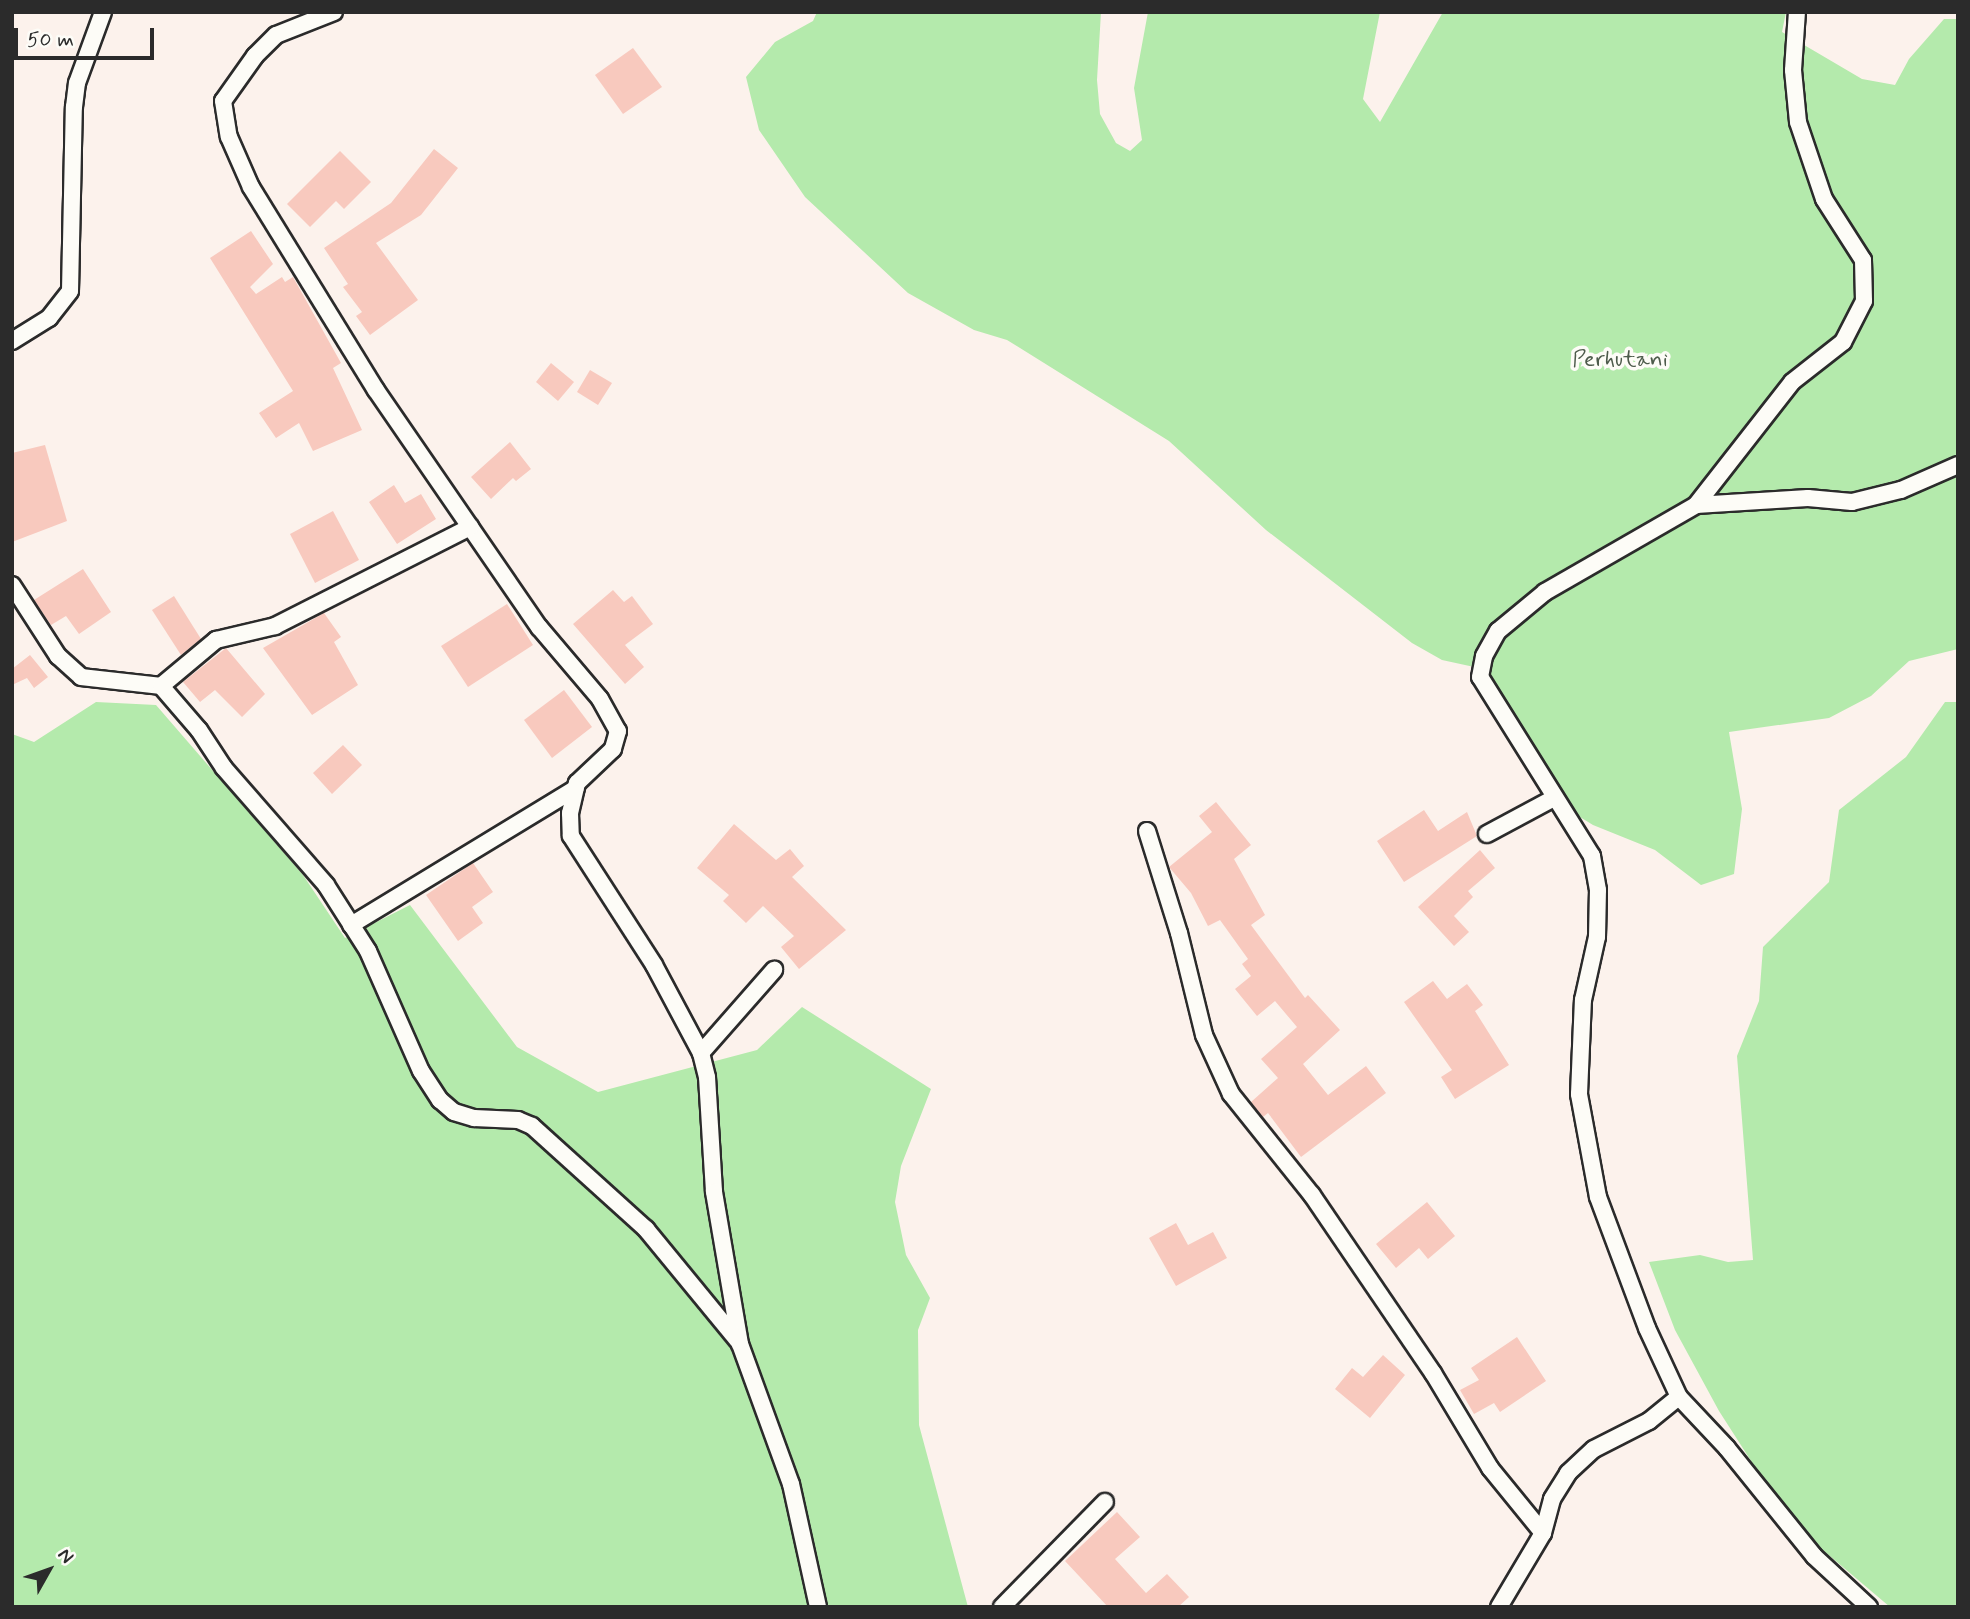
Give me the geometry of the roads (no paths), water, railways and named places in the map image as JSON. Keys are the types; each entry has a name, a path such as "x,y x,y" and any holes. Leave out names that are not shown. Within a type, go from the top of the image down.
{"street":[{"path":"12,341 49,318 70,291 74,107 77,83 103,12"},
{"path":"1797,12 1793,70 1798,122 1824,199 1863,260 1864,301 1843,342 1793,382 1696,505 1545,592 1498,631 1484,656 1480,677 1592,856 1598,891 1597,937 1583,1000 1580,1044 1584,1141 1598,1197 1647,1328 1679,1397 1727,1448 1814,1556 1870,1607"},
{"path":"331,13 276,35 240,74 223,101 229,137 251,187 336,326 539,627 600,699 618,731 613,748 576,788 351,925"},
{"path":"1696,505 1808,498 1852,502 1901,490 1957,465"},
{"path":"161,686 216,639 275,626 470,527"},
{"path":"12,585 58,656 81,677 161,686 258,809 326,885 368,951 421,1071 440,1100 454,1112 474,1118 519,1120 532,1126 646,1229 740,1343"},
{"path":"576,788 570,813 571,836 654,965 701,1053 707,1076 714,1192 740,1343 791,1484 818,1607"},
{"path":"1487,834 1554,798"},
{"path":"1147,831 1180,933 1204,1035 1231,1094 1312,1195 1433,1373 1490,1468 1543,1533"},
{"path":"701,1053 774,970"},
{"path":"1499,1607 1543,1533 1559,1485 1581,1459 1649,1421 1679,1397"},
{"path":"1002,1607 1105,1502"}],"park label":[{"name":"Perhutani","path":"1620,360"}]}
